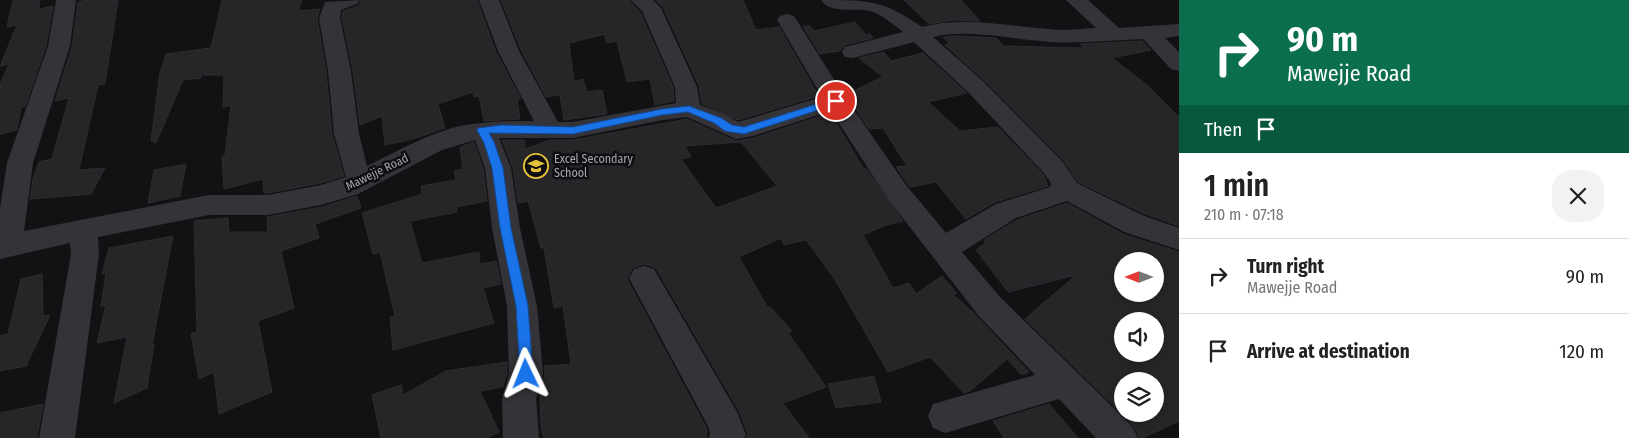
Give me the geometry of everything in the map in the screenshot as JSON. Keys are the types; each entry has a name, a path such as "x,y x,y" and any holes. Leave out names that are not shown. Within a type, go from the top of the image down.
{"street":[{"path":"4,247 20,163 59,46 66,0"},
{"path":"350,0 332,6 330,12 332,40 337,56 342,113 354,167 360,180"},
{"path":"489,0 498,30 532,98 552,131"},
{"path":"642,0 650,8 686,87 689,109"},
{"path":"831,0 843,4 880,7 917,34 953,64 1053,167 1064,182 1064,188 1059,194 1006,211 943,249"},
{"path":"1076,0 1112,33"},
{"path":"787,20 836,101 897,192 989,306 1120,438"},
{"path":"853,52 942,28 1052,36 1148,33 1179,30"},
{"path":"1148,33 1179,64"},
{"name":"Mawejje Road","path":"4,247 209,206 268,205 297,200 349,187 433,144 458,135 482,130 573,130 662,112 689,109 718,121 729,128 744,130 836,101"},
{"path":"482,130 489,142 498,168 506,228 522,306 526,374 519,399 521,438"},
{"path":"1064,188 1134,224 1179,239"},
{"path":"57,438 84,262 84,230"},
{"path":"644,278 725,424 728,435 726,438"},
{"path":"945,416 1065,382"}],"building":[{"path":"13,0 40,0 39,9 53,6 46,46 25,107 21,107 17,130 0,134 0,85 9,64 0,66 17,25 7,27"},
{"path":"87,0 118,0 105,84 98,85 79,170 105,168 91,194 30,199 33,179 39,162 52,159 69,98 55,101 72,47 78,2"},
{"path":"222,0 302,0 298,11 320,9 317,18 326,71 332,134 344,176 321,183 268,193 264,193 263,179 224,189 222,156 225,156 231,105 223,107 224,75 201,75 201,78 183,80 156,143 151,141 160,73 166,54 211,48"},
{"path":"362,0 477,0 496,52 521,99 517,99 520,119 484,121 479,96 474,97 473,92 438,104 445,128 413,139 385,145 382,116 360,125 353,71 342,18 343,11 358,6"},
{"path":"501,0 629,0 640,12 673,87 674,101 655,105 650,79 627,82 617,41 606,43 605,34 569,43 574,82 583,79 587,92 602,90 607,114 564,120 560,95 546,97 521,50"},
{"path":"656,0 743,0 756,30 779,27 819,96 738,120 702,104 699,86 663,7"},
{"path":"904,0 961,0 980,21 953,20 929,24"},
{"path":"855,22 866,35 870,34 873,38 845,45 840,51 820,54 803,26 810,26 814,31"},
{"path":"943,37 996,38 1004,46 1085,48 1080,44 1142,41 1151,50 1112,58 1147,85 1179,117 1179,226 1145,214 1078,182 1063,160 984,80 945,45 949,43"},
{"path":"884,52 891,61 923,53 967,93 928,102 960,131 998,127 1043,174 1048,186 995,202 966,219 936,182 910,187 896,167 907,166 883,128 869,129 844,92 853,91 883,77 859,58"},
{"path":"830,113 864,169 866,168 903,221 886,225 863,235 893,288 909,283 916,294 942,276 957,293 953,295 973,312 1029,372 1022,375 1007,359 970,391 964,393 930,357 888,372 834,278 806,240 784,245 781,238 739,257 768,308 770,307 792,331 788,333 826,387 783,403 809,438 746,438 748,434 739,411 656,268 645,264 632,268 627,279 707,429 706,438 544,438 541,428 540,393 545,374 544,366 571,364 563,306 554,308 544,248 541,248 528,201 518,203 513,168 502,140 524,140 525,149 550,140 573,140 687,119 736,141 754,138","holes":["741,142 777,186 716,208 681,159 691,157 685,146"]},
{"path":"474,142 483,168 487,201 456,207 457,212 410,221 422,263 479,252 480,264 496,261 501,284 483,288 494,323 393,350 390,317 395,316 380,252 373,254 362,213 422,194 421,186 456,180 454,171 463,169 460,147"},
{"path":"186,164 180,196 148,203 154,170"},
{"path":"357,196 361,208 315,224 319,238 281,251 294,308 258,321 272,392 219,414 214,372 199,379 191,334 197,332 194,221 228,218 229,232 268,232 267,217 322,207"},
{"path":"1067,203 1123,234 1179,252 1179,421 1140,438 1130,422 1164,422 1164,372 1114,372 1114,406 1025,319 1076,275 1008,292 976,250 986,243 984,240 1017,220"},
{"path":"173,236 152,345 154,344 147,388 114,403 127,337 97,343 106,305 101,307 106,273 102,274 109,248"},
{"path":"42,274 43,316 50,315 26,366 0,371 0,336 8,334 21,279"},
{"path":"507,362 507,374 503,387 480,391 499,432 487,438 381,438 372,395 401,385 403,395 446,371"},
{"path":"874,376 881,402 836,408 828,384"},
{"path":"43,404 37,438 0,438 0,413"},
{"path":"1049,404 1078,438 1004,438 993,421"}],"place":[{"name":"Excel Secondary School","path":"536,166"}],"route":[{"path":"526,374 526,346 522,306 506,228 498,168 489,142 482,130 573,130 662,112 689,109 718,121 729,128 744,130 836,101"}]}
